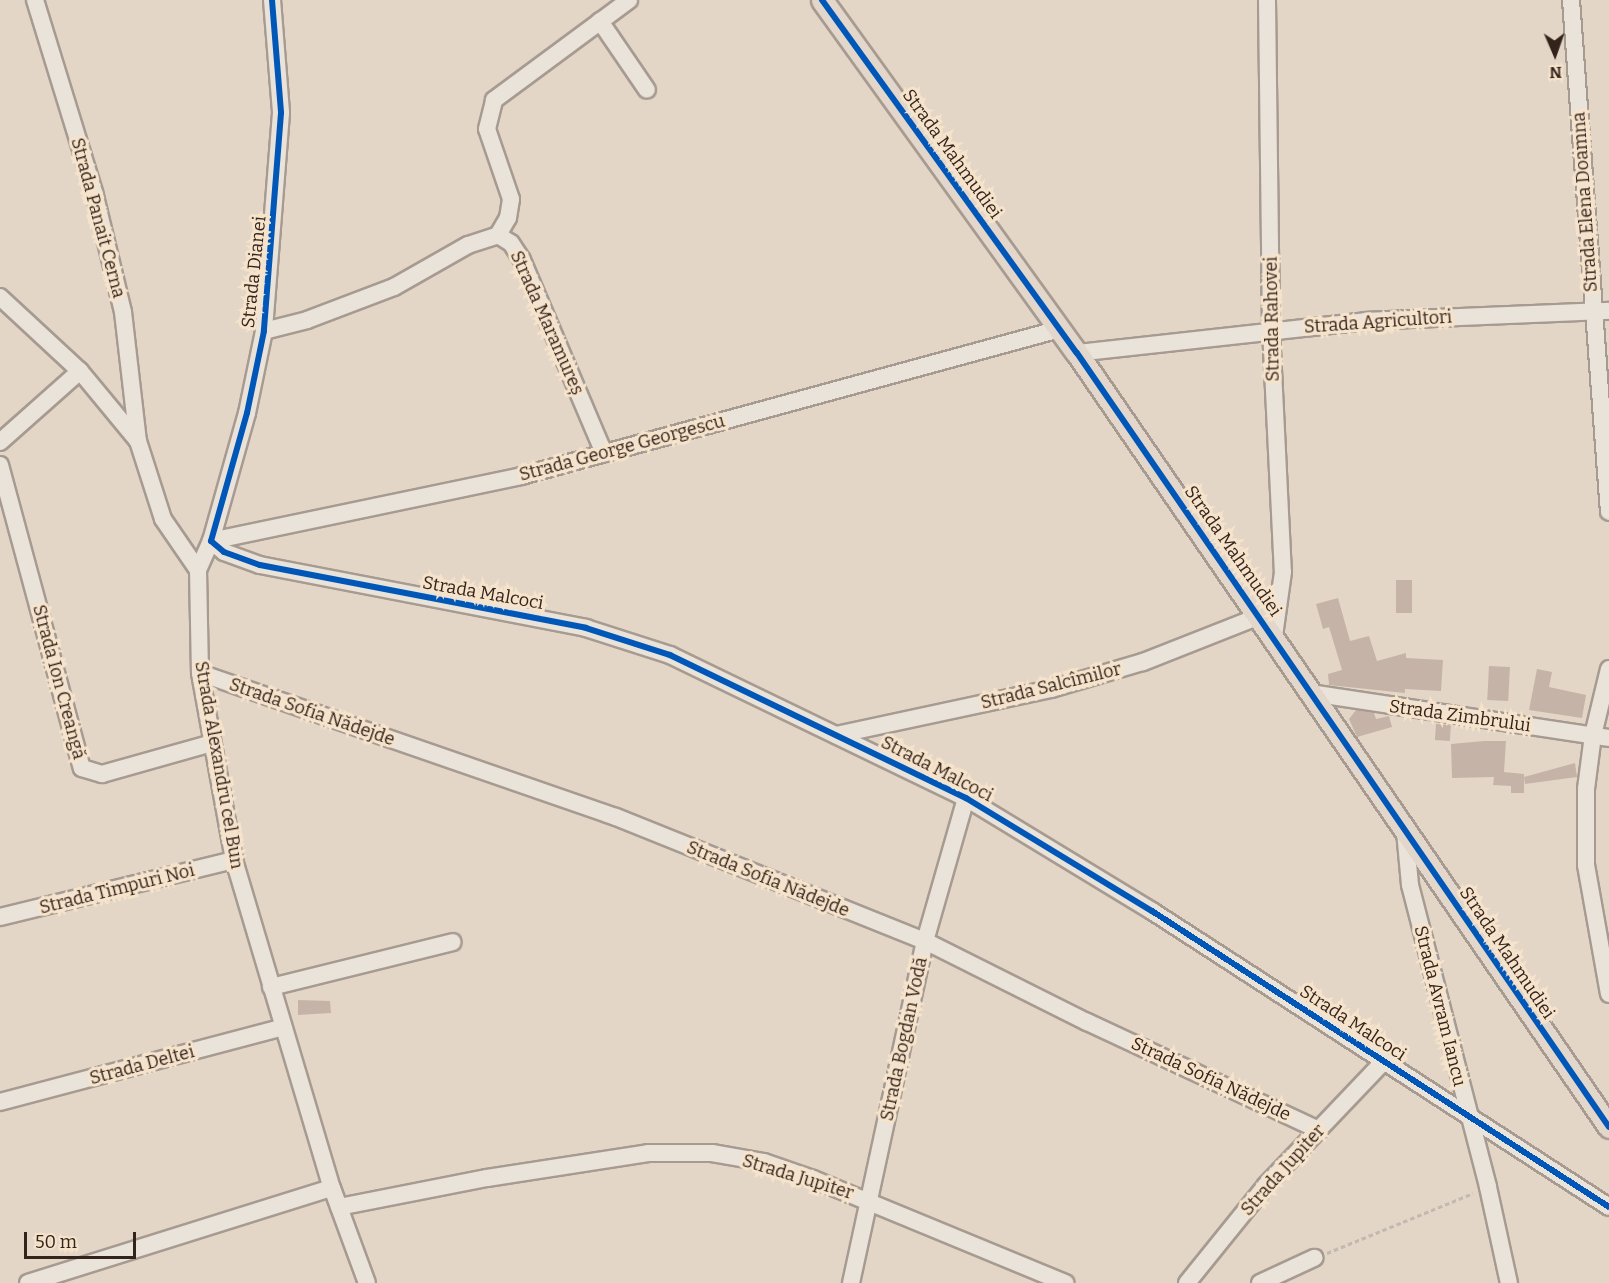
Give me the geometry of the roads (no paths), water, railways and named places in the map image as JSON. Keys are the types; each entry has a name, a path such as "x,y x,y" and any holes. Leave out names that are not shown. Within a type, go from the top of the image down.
{"main road":[{"name":"Strada Mahmudiei","path":"822,0 1077,353 1274,636 1609,1127"}],"street":[{"name":"Strada Panait Cerna","path":"35,0 94,192 123,312 138,441"},
{"name":"Strada Dianei","path":"212,542 247,413 264,332 281,113 272,0"},
{"path":"498,235 508,218 511,199 488,129 494,100 629,0"},
{"name":"Strada Rahovei","path":"1267,0 1271,329 1283,572 1274,636"},
{"name":"Strada Elena Doamna","path":"1572,0 1601,311 1609,512"},
{"path":"600,21 647,90"},
{"name":"Strada Maramureș","path":"264,332 307,320 394,287 468,245 498,235 511,243 522,260 604,453"},
{"path":"0,297 80,370 138,441 163,519 198,570 212,542"},
{"name":"Strada Agricultori","path":"1077,353 1271,329 1366,321 1601,311"},
{"name":"Strada George Georgescu","path":"212,542 521,476 1060,329"},
{"path":"0,442 80,370"},
{"name":"Strada Ion Creangă","path":"0,465 82,768 102,774 212,743"},
{"name":"Strada Malcoci","path":"212,542 224,552 260,565 401,594 516,613 618,637 670,655 966,798 1152,911 1609,1207"},
{"name":"Strada Alexandru cel Bun","path":"198,570 200,673 234,860 332,1188 367,1283"},
{"name":"Strada Salcîmilor","path":"836,735 1051,689 1143,662 1260,616"},
{"path":"1609,669 1601,736 1586,789 1586,865 1609,994"},
{"name":"Strada Sofia Nădejde","path":"200,673 616,817 925,941 1087,1022 1319,1130"},
{"name":"Strada Zimbrului","path":"1311,693 1601,736"},
{"name":"Strada Bogdan Vodă","path":"851,1283 925,941 966,798"},
{"name":"Strada Avram Iancu","path":"1406,831 1410,885 1468,1117 1488,1187 1509,1283"},
{"name":"Strada Timpuri Noi","path":"0,917 234,860"},
{"path":"271,987 453,942"},
{"name":"Strada Deltei","path":"0,1102 283,1027"},
{"name":"Strada Jupiter","path":"1187,1283 1266,1185 1384,1061"},
{"name":"Strada Jupiter","path":"339,1207 487,1178 648,1153 712,1153 764,1162 870,1200 1065,1283"},
{"path":"28,1283 332,1188"},
{"path":"1260,1283 1314,1258"}]}
